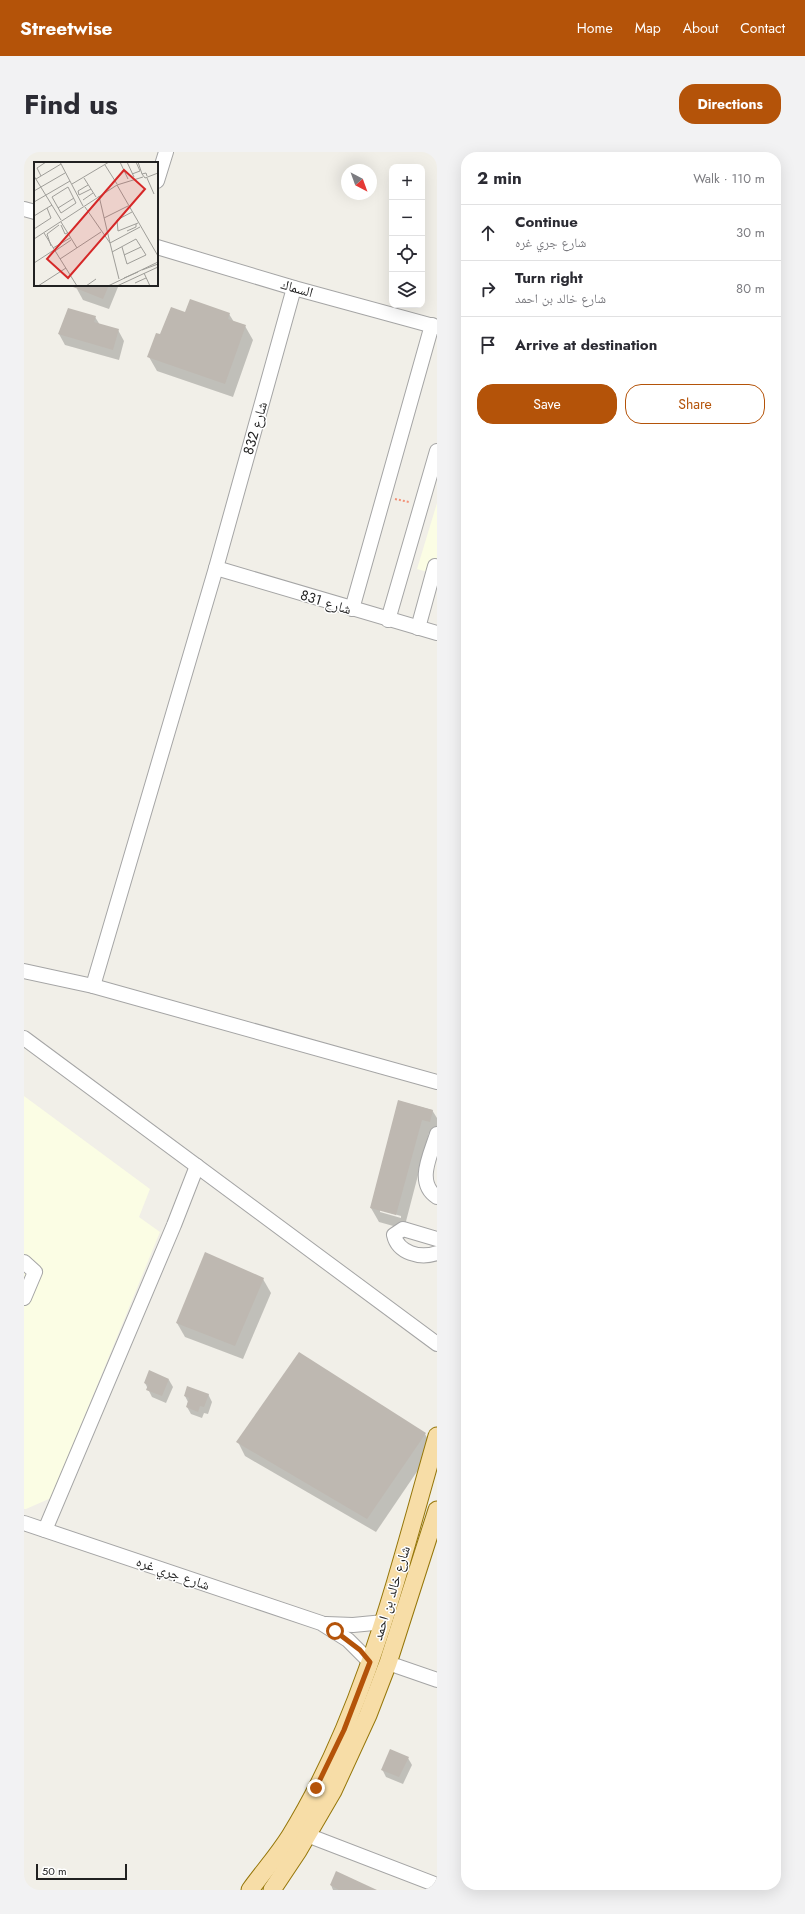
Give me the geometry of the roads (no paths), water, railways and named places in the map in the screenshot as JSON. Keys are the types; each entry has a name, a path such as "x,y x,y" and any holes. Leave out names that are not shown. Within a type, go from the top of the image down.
{"main road":[{"name":"شارع خالد بن احمد","path":"250,1890 289,1837 316,1788 344,1730 384,1622 437,1436"},
{"name":"شارع خالد بن احمد","path":"272,1890 333,1791 368,1715 388,1663 437,1510"}],"street":[{"path":"158,178 166,152"},
{"path":"24,209 34,212"},
{"name":"السماك","path":"158,247 294,288 435,326"},
{"name":"شارع 832","path":"93,986 216,568 294,288"},
{"path":"352,609 435,326"},
{"path":"388,620 437,451"},
{"path":"418,628 435,566"},
{"name":"شارع 831","path":"216,568 388,620 437,633"},
{"path":"24,971 93,986 437,1082"},
{"path":"24,1038 437,1344"},
{"path":"437,1134 426,1168 426,1182 432,1194 437,1197"},
{"path":"45,1530 174,1225 197,1166"},
{"path":"437,1240 403,1229 394,1235 396,1243 406,1251 418,1256 437,1253"},
{"path":"24,1262 34,1272 24,1298"},
{"name":"شارع جري غره","path":"24,1523 321,1623 348,1640 370,1662"},
{"name":"شارع جري غره","path":"321,1623 353,1625 384,1622"},
{"path":"388,1663 437,1680"},
{"path":"307,1835 437,1885"}]}
